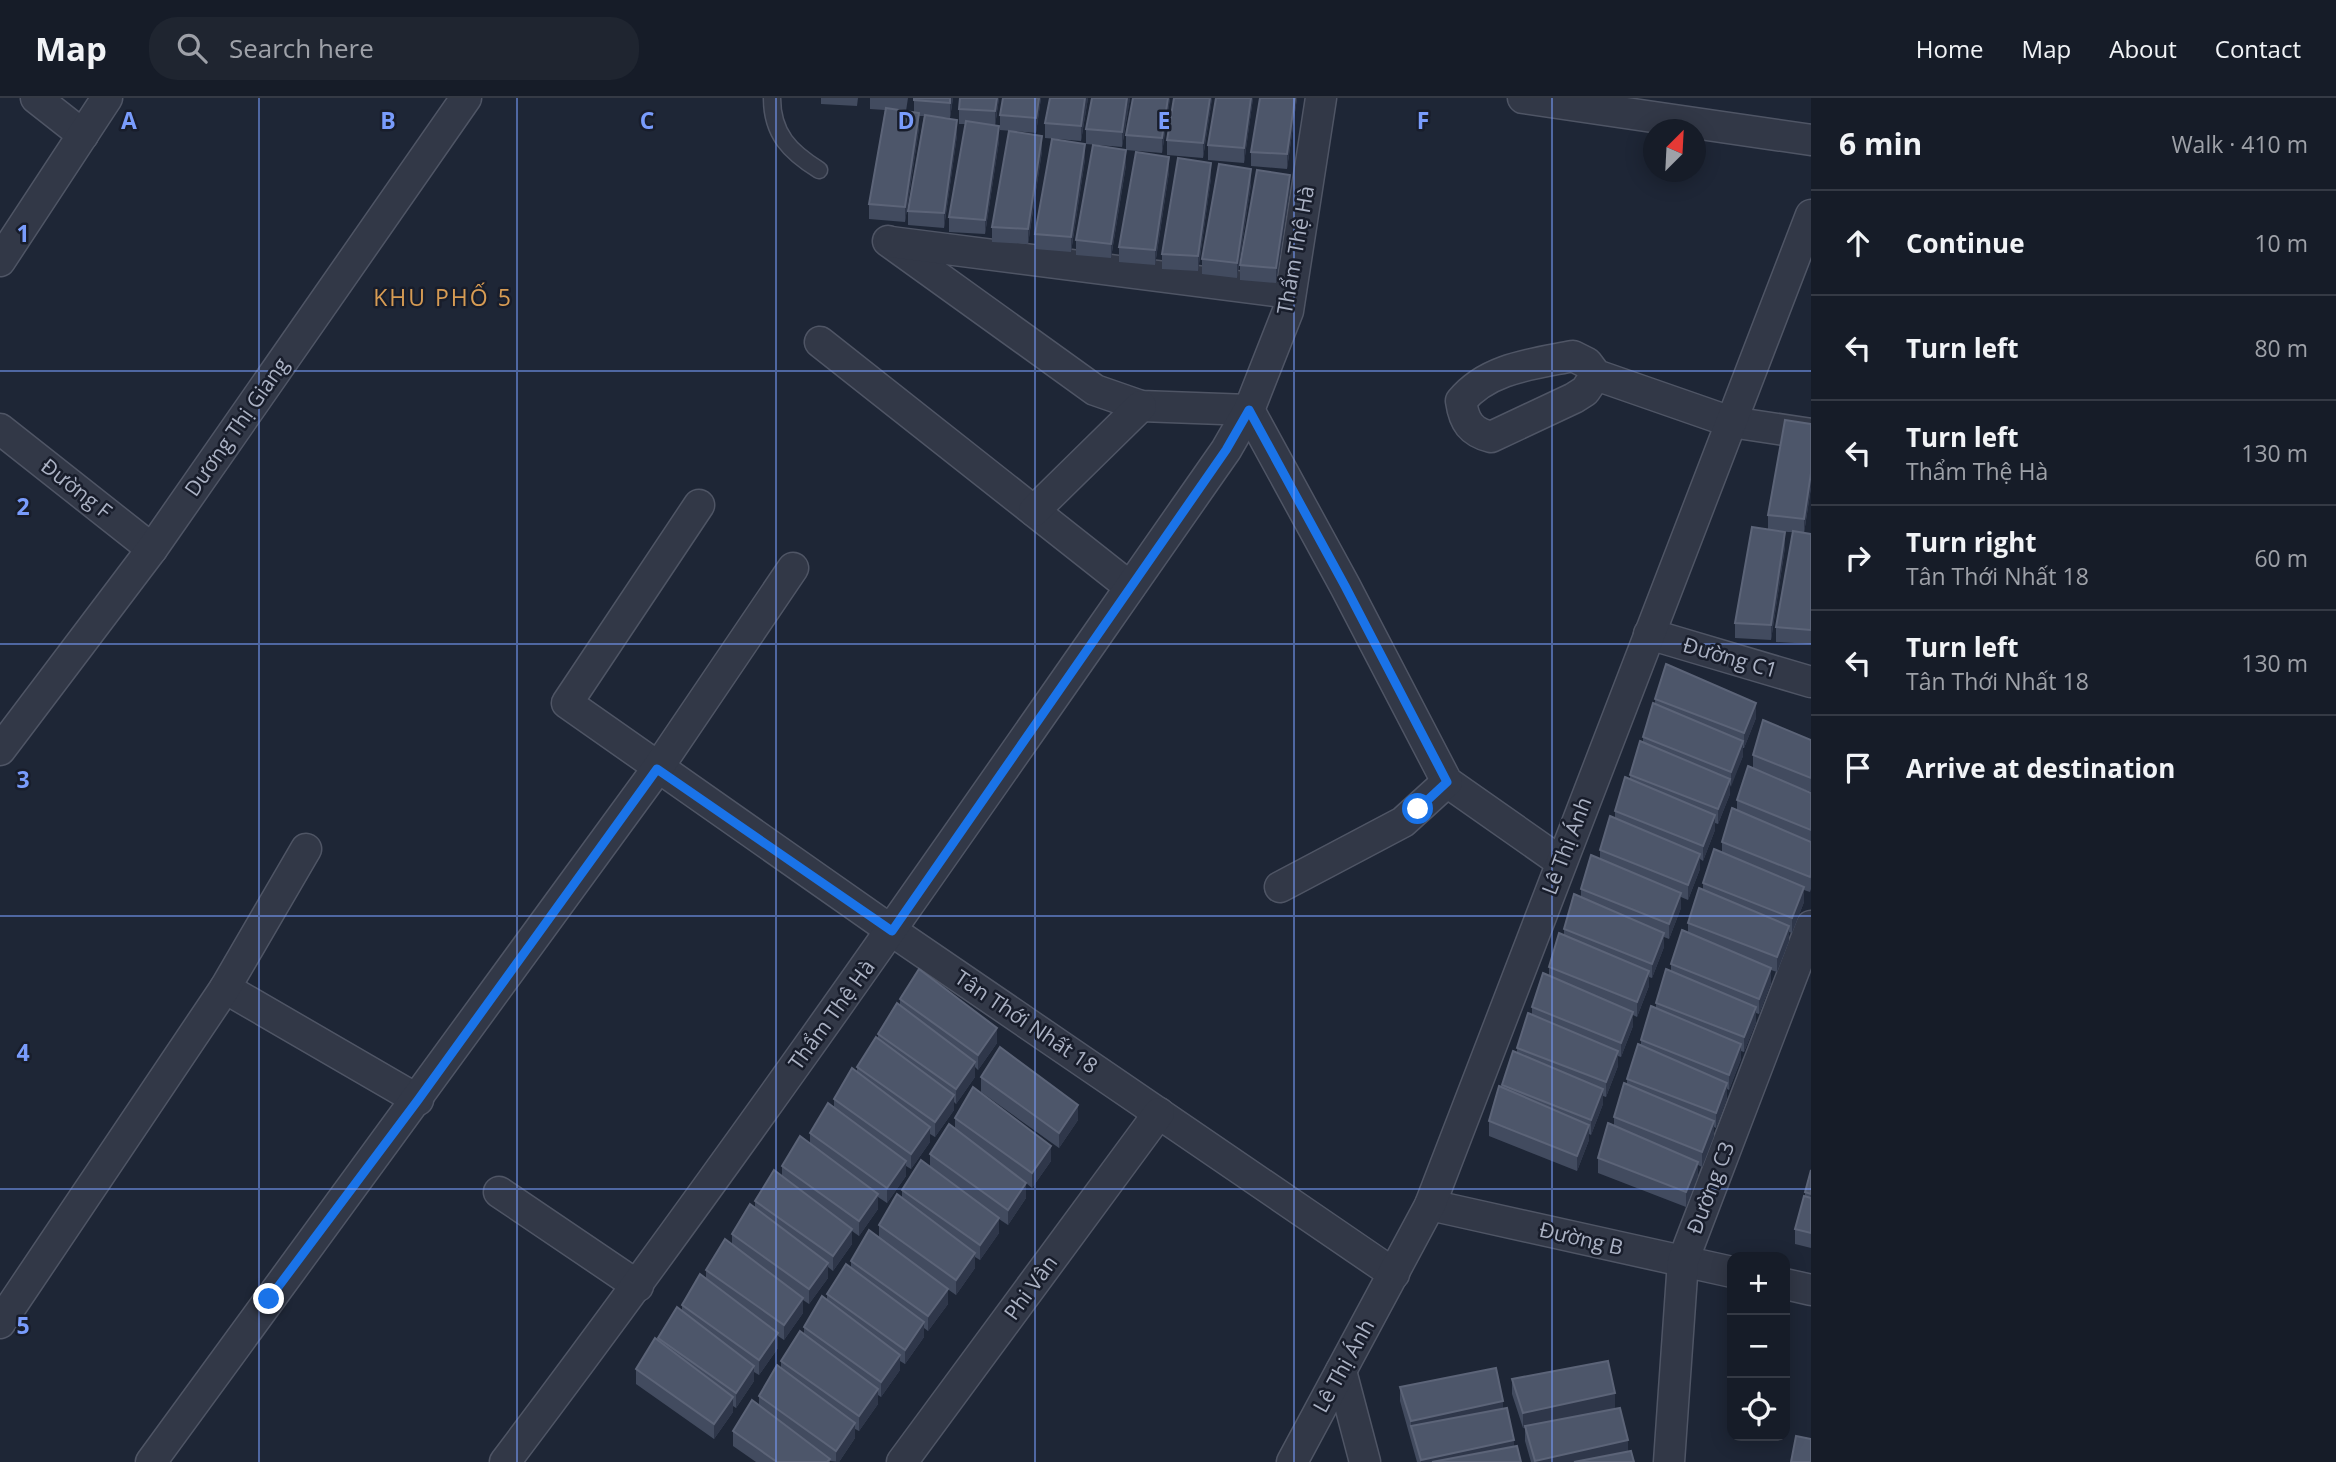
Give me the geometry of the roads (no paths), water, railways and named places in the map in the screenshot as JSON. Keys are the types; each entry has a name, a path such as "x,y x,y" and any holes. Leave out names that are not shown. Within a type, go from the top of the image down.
{"street":[{"path":"36,98 83,135"},
{"path":"0,261 107,98"},
{"name":"Dương Thị Giang","path":"2,742 152,549 466,98"},
{"name":"Thẩm Thệ Hà","path":"505,1462 638,1286 892,931 1226,450 1249,410 1288,311 1321,98"},
{"path":"1537,99 1811,140"},
{"name":"Lê Thị Ánh","path":"1292,1462 1430,1205 1811,215"},
{"path":"1290,293 888,241 1095,390 1141,406 1249,410 1447,782 1561,862"},
{"path":"820,342 1130,587"},
{"path":"1596,375 1731,422 1811,434"},
{"path":"1034,511 1141,406"},
{"name":"Đường F","path":"0,429 152,549"},
{"name":"Tân Thới Nhất 18","path":"699,505 568,703 657,769 1394,1274"},
{"path":"151,1462 418,1100 657,769 793,568"},
{"name":"Đường C1","path":"1649,634 1811,682"},
{"path":"1280,887 1402,822 1447,782"},
{"path":"0,1323 225,988 306,849"},
{"name":"Đường C3","path":"1669,1462 1683,1261 1811,926"},
{"path":"225,988 418,1100"},
{"name":"Phi Vân","path":"902,1462 1159,1113"},
{"path":"499,1192 638,1286"},
{"name":"Đường B","path":"1430,1205 1727,1271"},
{"path":"1790,1285 1811,1290"},
{"path":"1341,1371 1365,1462"}],"lane":[{"path":"772,98 774,122 781,139 796,156 819,170"}],"district":[{"name":"KHU PHỐ 5","path":"443,298"}]}
